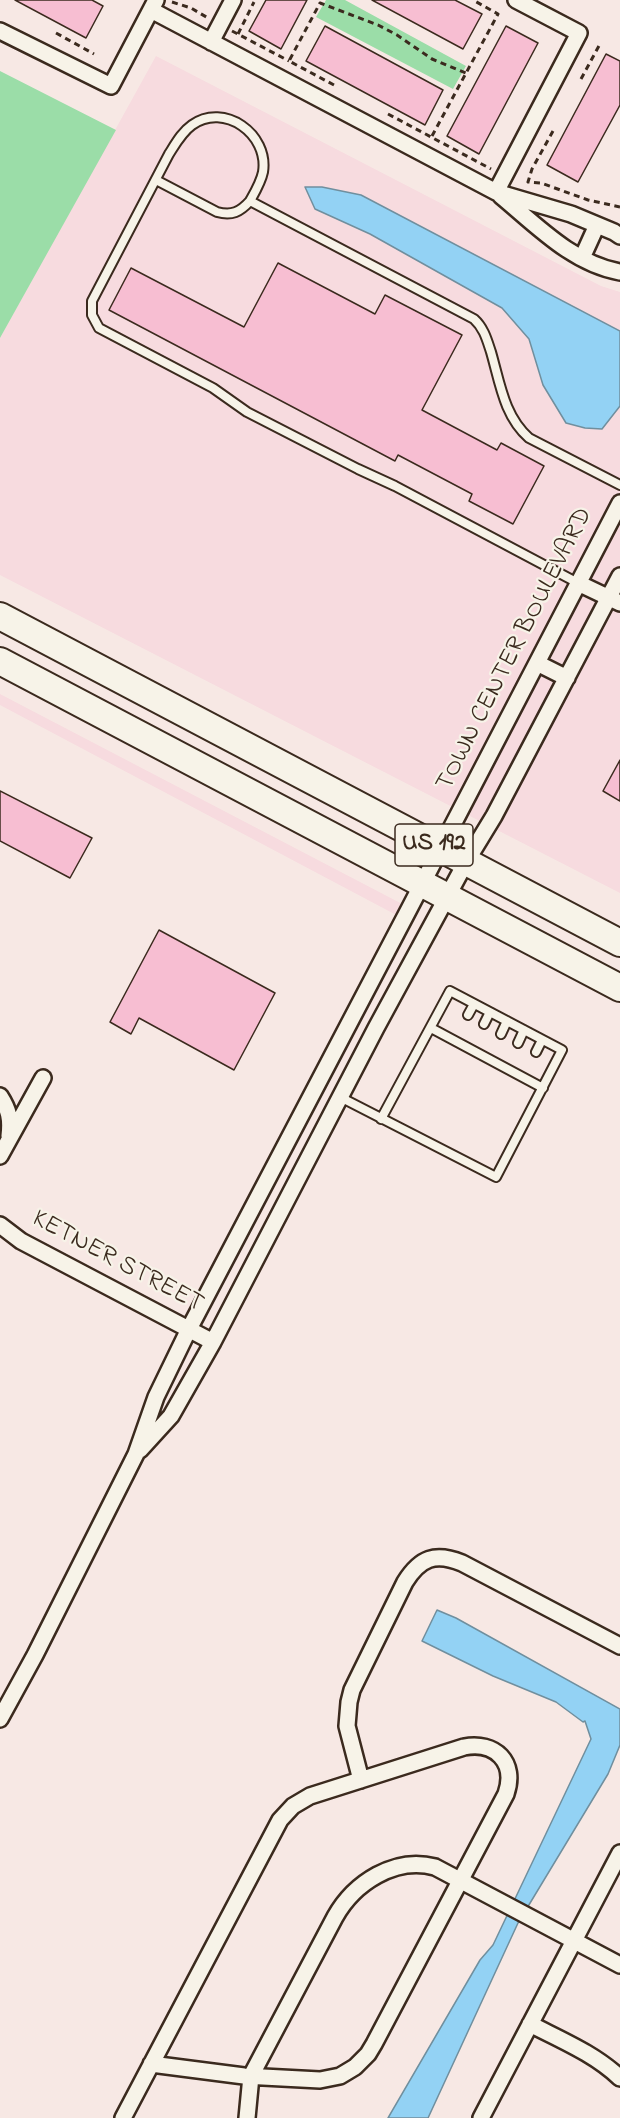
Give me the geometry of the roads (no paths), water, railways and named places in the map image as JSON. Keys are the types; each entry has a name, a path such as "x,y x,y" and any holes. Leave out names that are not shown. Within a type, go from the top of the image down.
{"highway":[{"name":"US 192","path":"0,616 620,943"},
{"name":"US 192","path":"0,661 620,988"}],"street":[{"path":"211,42 233,0"},
{"path":"496,192 579,33 516,0"},
{"path":"0,31 111,86 153,5 211,42 496,192 571,214 620,236"},
{"path":"496,192 562,247 607,270 620,272"},
{"path":"582,258 597,225"},
{"name":"TOWN CENTER BOULEVARD","path":"136,1454 156,1397 189,1329 424,884 464,802 620,503"},
{"path":"0,1719 35,1655 136,1454 171,1416 213,1341 376,1028 466,862 494,816 567,678 614,601 620,576"},
{"path":"578,583 614,601"},
{"path":"537,663 567,678"},
{"path":"354,1015 376,1028"},
{"path":"4,1135 43,1078"},
{"path":"0,1096 9,1109 11,1122 4,1135 0,1156"},
{"path":"289,1139 312,1152"},
{"name":"KETNER STREET","path":"0,1225 21,1241 213,1341"},
{"path":"361,1780 347,1726 352,1690 405,1582 417,1566 425,1561 433,1557 442,1557 462,1563 620,1646"},
{"path":"123,2118 280,1820 293,1806 301,1800 470,1746 485,1746 503,1759 509,1772 509,1786 506,1794 374,2044 361,2062 340,2076 321,2080 251,2076 152,2064"},
{"path":"481,2118 620,1854"},
{"path":"247,2116 251,2076 335,1917 350,1895 364,1883 386,1871 410,1865 435,1867 620,1965"},
{"path":"530,2024 590,2056 620,2078"}],"lane":[{"path":"156,180 217,212 235,213 250,201 263,172 263,152 244,126 222,117 202,119 184,132 176,142 92,301 92,315 99,328 213,388 256,417 358,470 395,486 578,583"},
{"path":"250,201 474,319 484,330 509,412 521,430 529,438 620,485"},
{"path":"340,1097 381,1119 496,1178 562,1050 450,991 381,1119"},
{"path":"468,1015 474,1004"},
{"path":"484,1024 490,1012"},
{"path":"501,1034 507,1021"},
{"path":"431,1028 456,1037 507,1063 523,1077 543,1088"},
{"path":"518,1043 524,1030"},
{"path":"536,1052 542,1040"},
{"path":"523,1077 527,1069"}],"water":[{"path":"305,187 322,187 361,195 620,331 620,406 602,429 585,428 566,423 543,385 529,339 502,308 370,234 315,209"},
{"path":"437,1610 456,1618 620,1709 620,1745 608,1774 518,1923 428,2118 388,2118 480,1960 493,1945 591,1739 585,1721 583,1722 556,1702 493,1676 422,1641"}]}
